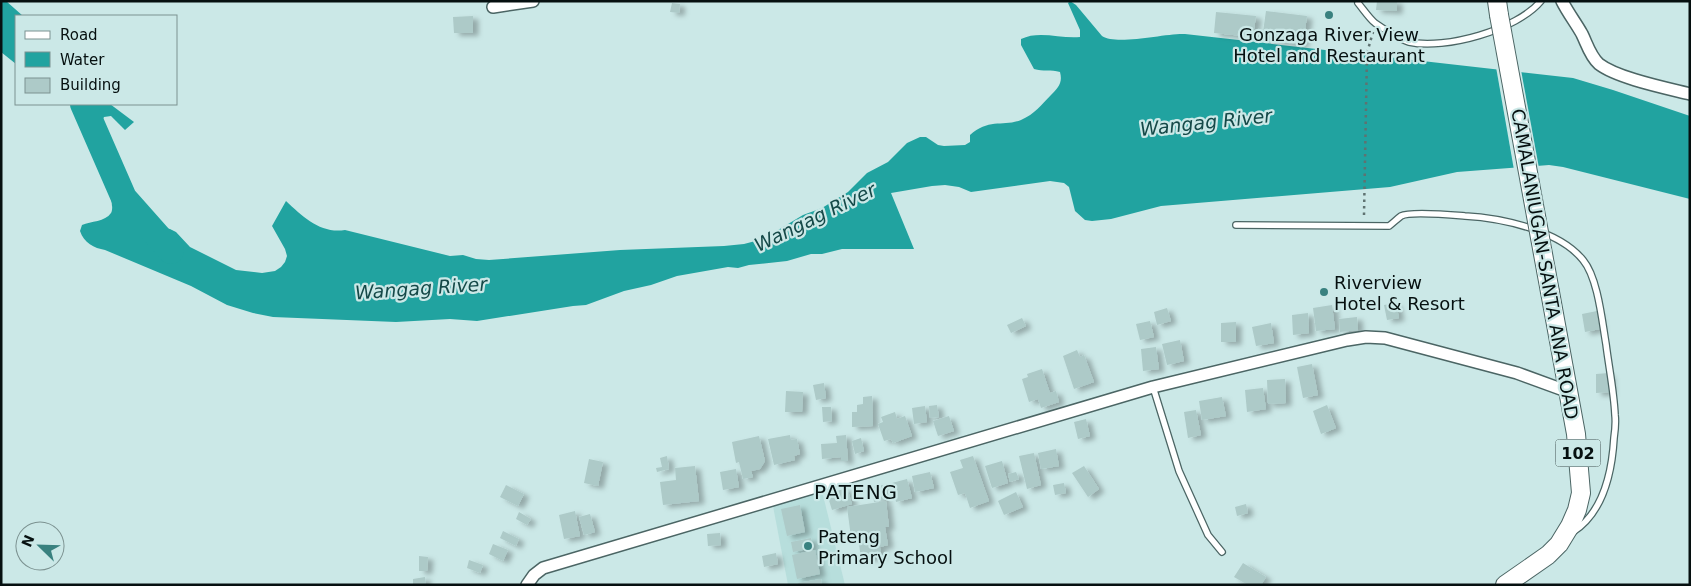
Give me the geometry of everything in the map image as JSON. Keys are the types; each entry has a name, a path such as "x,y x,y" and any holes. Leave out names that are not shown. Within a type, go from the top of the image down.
{"main road":[{"name":"CAMALANIUGAN-SANTA ANA ROAD","path":"1498,8 1569,392 1576,434 1581,493 1577,510 1559,544 1548,555 1505,585"}],"street":[{"path":"493,7 533,1"},
{"path":"1562,1 1581,33 1590,53 1598,63 1608,69 1648,83 1690,94"},
{"path":"527,585 534,574 543,568 1153,386 1347,340 1375,337 1408,343 1517,373 1569,392"}],"lane":[{"path":"1358,2 1375,23 1407,42 1428,44 1459,40 1492,31 1525,16 1534,10 1541,1"},
{"path":"1236,224 1389,226 1402,215 1432,214 1487,217 1517,223 1572,249 1583,260 1592,274 1602,320 1616,417 1613,462 1598,505 1589,519 1563,538"},
{"path":"1153,386 1179,471 1208,536 1222,552"}],"path":[{"path":"1364,208 1366,53 1375,23"}],"shaded area":[{"name":"Pateng Primary School","path":"822,491 845,585 788,585 773,506"}],"water":[{"path":"1,1 6,1 22,15 15,15 15,63 1,52"},
{"path":"1070,1 1076,5 1102,36 1109,39 1118,40 1185,34 1573,78 1613,90 1690,116 1690,199 1549,165 1457,172 1390,187 1161,206 1111,219 1092,221 1085,220 1075,211 1069,187 1064,183 1050,181 971,192 959,187 932,186 891,193 914,249 842,249 822,254 811,254 787,261 738,268 728,267 677,276 651,285 624,291 586,305 477,321 450,319 396,322 273,317 253,313 227,305 191,286 97,248 84,239 80,231 82,225 102,220 108,216 111,213 112,206 108,180 92,133 82,112 73,105 111,105 134,122 125,130 111,116 104,117 101,123 110,142 121,175 131,193 131,199 126,211 129,217 134,222 170,229 176,232 190,247 236,270 262,273 275,271 285,262 287,256 285,249 272,226 286,201 299,213 320,227 336,231 345,230 450,256 463,255 476,259 489,260 620,250 744,244 763,239 803,215 822,208 848,192 867,173 888,162 907,143 920,137 926,137 938,145 965,145 970,142 970,135 983,126 1014,122 1030,115 1058,88 1061,76 1060,72 1057,71 1034,69 1021,45 1021,39 1035,35 1080,37 1080,30 1068,3"}],"pier":[{"path":"1496,67 1521,70 1539,168 1514,170"}],"building":[{"path":"1377,1 1397,1 1397,11 1376,10"},
{"path":"672,3 680,4 679,13 670,12"},
{"path":"1266,11 1307,16 1303,45 1262,39"},
{"path":"1216,12 1256,16 1253,37 1214,33"},
{"path":"473,16 473,33 454,33 453,17"},
{"path":"1396,303 1399,318 1387,320 1384,305"},
{"path":"1332,305 1335,329 1316,331 1313,308"},
{"path":"1167,308 1171,321 1157,325 1154,312"},
{"path":"1597,311 1600,329 1585,332 1582,314"},
{"path":"1308,313 1309,333 1293,335 1292,315"},
{"path":"1357,317 1358,330 1340,332 1339,319"},
{"path":"1022,318 1026,326 1011,333 1007,325"},
{"path":"1150,321 1154,337 1140,340 1136,324"},
{"path":"1236,322 1236,342 1221,342 1221,323"},
{"path":"1271,323 1274,343 1256,346 1252,327"},
{"path":"1180,340 1184,361 1167,365 1162,344"},
{"path":"1156,347 1159,369 1143,371 1141,349"},
{"path":"1077,350 1080,357 1084,355 1094,382 1074,389 1063,356"},
{"path":"1312,364 1318,395 1303,398 1297,367"},
{"path":"1042,369 1050,393 1056,391 1059,402 1041,408 1038,399 1029,402 1022,379 1028,377 1027,374"},
{"path":"1609,373 1610,392 1596,393 1596,374"},
{"path":"1285,379 1286,403 1268,404 1267,380"},
{"path":"824,383 826,398 816,400 813,385"},
{"path":"1263,388 1266,409 1247,412 1245,390"},
{"path":"786,391 803,392 802,412 785,412"},
{"path":"872,396 873,426 852,427 852,412 857,412 857,405 863,404 863,397"},
{"path":"1222,397 1226,416 1202,420 1199,401"},
{"path":"937,405 939,417 930,418 929,406"},
{"path":"1327,405 1336,428 1321,434 1313,411"},
{"path":"925,406 927,422 914,424 912,408"},
{"path":"822,407 831,407 832,421 823,422"},
{"path":"1196,410 1201,435 1188,438 1184,412"},
{"path":"895,412 897,419 905,416 912,436 893,443 891,439 884,441 878,424 883,422 881,417"},
{"path":"949,416 954,431 938,436 933,421"},
{"path":"1086,419 1090,436 1078,439 1074,422"},
{"path":"790,435 791,440 797,439 800,454 794,456 795,460 774,465 768,439"},
{"path":"846,435 848,461 841,461 841,457 822,459 821,444 837,443 836,436"},
{"path":"759,436 765,461 760,469 751,471 753,477 743,479 739,462 736,463 732,442"},
{"path":"861,438 864,451 855,454 852,441"},
{"path":"1056,449 1059,466 1041,469 1038,453"},
{"path":"1034,453 1041,485 1027,489 1019,456"},
{"path":"667,456 669,469 657,472 656,468 662,467 660,458"},
{"path":"973,456 989,501 970,508 965,493 958,495 950,472 963,468 960,460"},
{"path":"589,459 603,462 598,486 584,483"},
{"path":"1002,461 1008,483 992,488 985,466"},
{"path":"695,466 699,501 663,505 660,482 676,480 675,468"},
{"path":"1084,466 1099,489 1088,497 1072,473"},
{"path":"736,469 739,487 723,490 720,472"},
{"path":"930,472 934,488 915,492 912,476"},
{"path":"1016,472 1019,479 1010,482 1008,474"},
{"path":"907,479 912,498 896,502 892,483"},
{"path":"1064,483 1066,493 1055,495 1053,485"},
{"path":"506,485 524,494 518,506 500,497"},
{"path":"883,485 885,500 874,502 872,487"},
{"path":"847,488 852,504 832,510 827,494"},
{"path":"1016,492 1023,507 1004,515 998,501"},
{"path":"886,501 889,527 885,527 888,545 880,547 881,556 861,559 858,536 851,537 847,507"},
{"path":"1246,504 1248,513 1237,516 1235,507"},
{"path":"800,505 805,532 787,536 781,509"},
{"path":"575,511 580,536 564,539 559,515"},
{"path":"519,512 531,519 527,525 516,519"},
{"path":"590,514 595,532 584,535 579,517"},
{"path":"503,531 519,539 516,546 500,538"},
{"path":"720,533 721,545 708,546 707,534"},
{"path":"811,538 813,548 793,552 791,542"},
{"path":"493,544 508,550 503,561 489,554"},
{"path":"815,550 820,574 797,579 792,555"},
{"path":"776,553 778,564 764,567 762,556"},
{"path":"419,556 428,557 427,571 419,571"},
{"path":"469,560 483,565 480,573 467,568"},
{"path":"1243,563 1266,577 1261,585 1248,585 1234,577"},
{"path":"425,577 426,585 413,585 413,579"},
{"path":"821,579 822,585 799,585 798,583"}],"waterway":[{"name":"Wangag River","path":"83,105 124,198 171,251"}],"place":[{"name":"Gonzaga River View Hotel and Restaurant","path":"1329,15"},
{"name":"Riverview Hotel & Resort","path":"1324,292"},
{"name":"Pateng Primary School","path":"808,546"}],"district":[{"name":"PATENG","path":"856,492"}]}
